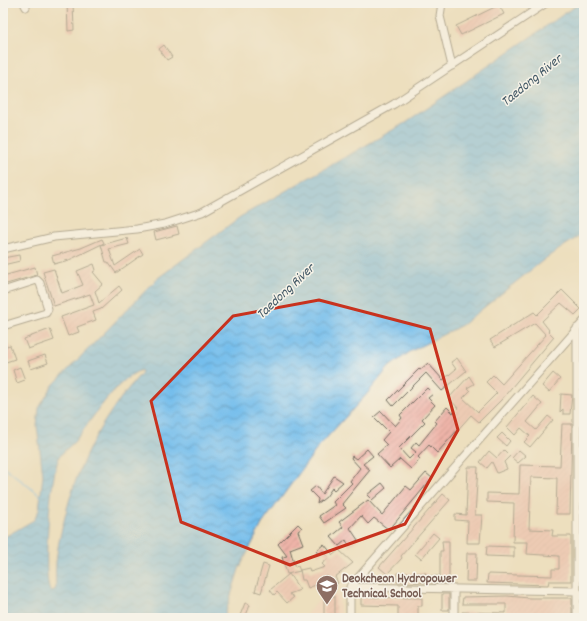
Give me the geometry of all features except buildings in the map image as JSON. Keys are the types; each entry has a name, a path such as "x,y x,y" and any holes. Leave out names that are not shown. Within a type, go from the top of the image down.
{"street":[{"path":"442,3 440,16 452,66"},
{"path":"3,249 54,237 137,229 165,224 202,212 394,104 546,3"},
{"path":"3,290 37,280 40,283 48,309 46,313 3,326"},
{"path":"350,618 350,586 584,320"},
{"path":"577,328 581,349 577,618"},
{"path":"350,586 577,591 584,598"},
{"path":"454,589 454,618"}],"highlighted area":[{"path":"319,300 430,329 458,430 405,524 290,565 181,522 151,401 233,316"}],"shaded area":[{"name":"Deokcheon Hydropower Technical School","path":"339,594 340,618 303,618 324,595"}],"water":[{"name":"Taedong River","path":"580,3 584,3 584,233 546,258 462,325 411,351 389,367 366,395 319,446 262,524 239,569 224,618 3,618 3,538 34,520 39,510 43,475 37,426 39,408 53,385 158,278 240,217 405,123","holes":["141,370 142,372 126,391 102,425 83,461 69,500 60,537 56,562 56,587 55,590 50,591 47,566 48,525 53,484 59,458 62,453 75,441 113,391 131,375"]}],"waterway":[{"path":"3,466 42,497"}],"place":[{"name":"Deokcheon Hydropower Technical School","path":"327,606"}]}
